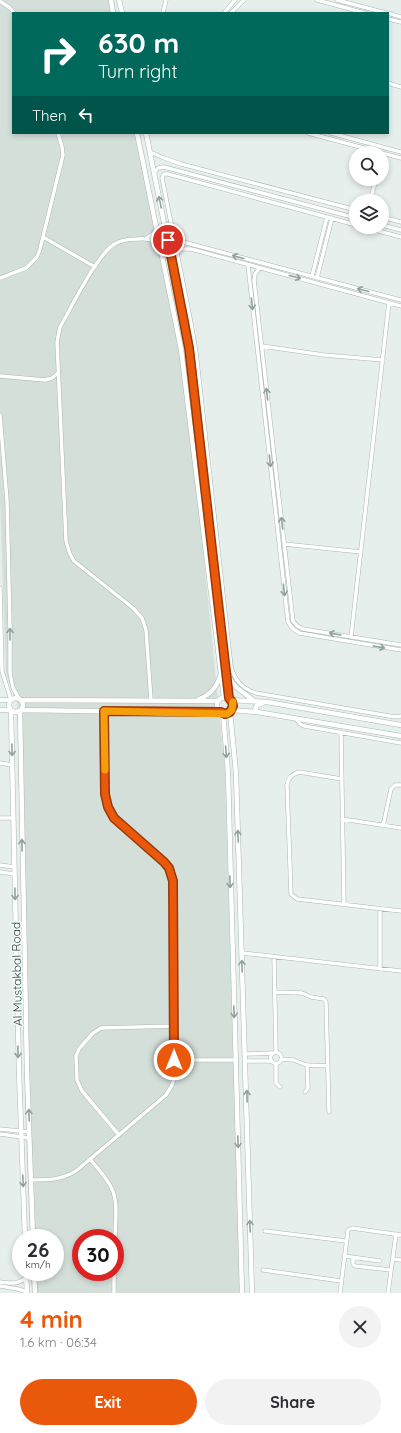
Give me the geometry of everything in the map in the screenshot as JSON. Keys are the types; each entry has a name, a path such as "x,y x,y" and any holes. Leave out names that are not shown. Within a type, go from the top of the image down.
{"street":[{"path":"111,0 113,12"},
{"path":"119,0 122,12"},
{"path":"163,12 166,0"},
{"path":"225,12 235,0"},
{"path":"317,0 361,12"},
{"path":"338,0 383,12"},
{"path":"0,1 13,12"},
{"path":"232,12 241,1"},
{"path":"389,14 401,17"},
{"path":"389,19 401,22"},
{"path":"389,83 401,87"},
{"path":"0,278 18,272 32,263 40,249 62,155 62,147 58,134"},
{"path":"138,134 181,349 220,670 228,699 233,705 231,711 236,773 246,1054 252,1293"},
{"path":"146,134 178,289 192,370 228,699"},
{"path":"311,134 353,146"},
{"path":"335,134 380,146"},
{"path":"389,149 401,152"},
{"path":"150,152 181,164 349,208"},
{"path":"389,156 401,158"},
{"path":"179,171 181,164"},
{"path":"154,173 156,169 162,167 349,216"},
{"path":"349,223 165,174 163,175 162,179 196,352 234,676 243,687 256,694 395,717 401,716"},
{"path":"305,211 306,205"},
{"path":"312,276 327,217"},
{"path":"317,278 332,218"},
{"path":"389,219 401,222"},
{"path":"389,227 401,230"},
{"path":"151,700 146,630 142,618 133,608 80,566 70,554 67,547 57,342 60,327 105,252 114,244 125,240 147,238 157,229"},
{"path":"389,234 401,237"},
{"path":"43,237 95,267"},
{"path":"147,238 160,246"},
{"path":"174,241 188,243 401,300"},
{"path":"176,249 190,249 401,306"},
{"path":"248,265 287,617 290,626 302,634 401,650"},
{"path":"260,268 254,276 254,283 292,618 295,624 303,628 401,645"},
{"path":"167,278 172,278 175,276"},
{"path":"250,284 254,283"},
{"path":"170,290 173,288 178,289"},
{"path":"352,637 389,302"},
{"path":"262,346 324,355 383,360"},
{"path":"0,376 45,380 52,378 58,373"},
{"path":"0,415 7,501 10,673 13,688 23,705 20,710"},
{"path":"267,439 272,438"},
{"path":"284,544 361,552"},
{"path":"0,588 1,673 11,700 8,705 11,710"},
{"path":"216,640 222,639"},
{"path":"197,700 203,698 212,691 218,682 220,670"},
{"path":"226,673 236,687 254,701"},
{"path":"0,700 11,700 17,698 21,700 219,701 228,699 267,702 401,725"},
{"path":"219,701 217,707 222,713 228,773 242,1293"},
{"path":"257,712 255,709 257,705 267,702"},
{"path":"0,710 11,710 15,712 20,710 222,713 231,711 257,712 401,736"},
{"name":"Al Mustakbal Road","path":"11,710 14,874 25,1229"},
{"name":"Al Mustakbal Road","path":"20,710 29,1138 33,1229"},
{"path":"31,1180 54,1180 76,1171 166,1095 174,1079 173,881 169,868 164,862 114,818 108,807 105,794 104,711"},
{"path":"296,719 304,726 401,743"},
{"path":"341,732 344,904"},
{"path":"12,737 20,737"},
{"path":"0,764 12,765"},
{"path":"342,779 299,772 291,776 287,785 291,894 297,899 401,911"},
{"path":"228,773 236,773"},
{"path":"383,826 391,789 395,785 401,785"},
{"path":"0,818 13,818"},
{"path":"342,819 401,828"},
{"path":"0,865 14,867"},
{"path":"0,872 14,874"},
{"path":"380,908 380,969"},
{"path":"242,953 401,971"},
{"path":"272,1061 271,1056 274,1053 274,956"},
{"path":"275,992 302,993 311,997 324,999 326,1001 329,1112"},
{"path":"119,1136 78,1086 76,1056 78,1049 93,1033 101,1028 174,1026"},
{"path":"246,1054 274,1053 280,1054 281,1059"},
{"path":"276,1063 280,1062 281,1059 294,1060 307,1065 328,1066"},
{"path":"174,1060 235,1060"},
{"path":"246,1061 272,1061 276,1063"},
{"path":"276,1063 276,1083 280,1087"},
{"path":"305,1092 308,1088 307,1065"},
{"path":"0,1128 29,1132"},
{"path":"0,1134 29,1138"},
{"path":"90,1159 109,1184 115,1196 115,1229"},
{"path":"340,1293 347,1232 352,1228 401,1235"},
{"path":"265,1231 346,1242"},
{"path":"388,1293 396,1234"},
{"path":"241,1246 245,1248 251,1246"},
{"path":"241,1255 251,1255"},
{"path":"344,1256 379,1260 376,1268"},
{"path":"353,1258 353,1264 355,1266 391,1270"},
{"path":"392,1259 401,1260"},
{"path":"263,1270 341,1281"},
{"path":"0,1286 14,1286 22,1281"},
{"path":"0,1282 27,1292 26,1281"},
{"path":"34,1281 35,1293"},
{"path":"114,1281 114,1293"}],"shaded area":[{"path":"0,0 114,0 116,12 12,12 12,134 140,134 183,349 225,771 240,1293 32,1293 31,1281 64,1281 64,1229 30,1229 26,1134 17,703 6,674 0,499"}],"slow traffic":[{"path":"105,770 104,711 221,712 227,714 232,710 233,702"}],"route":[{"path":"168,240 189,348 229,698 233,703 233,706 232,710 227,714 221,712 104,711 105,794 108,807 114,818 164,862 172,874 174,1060"}]}
